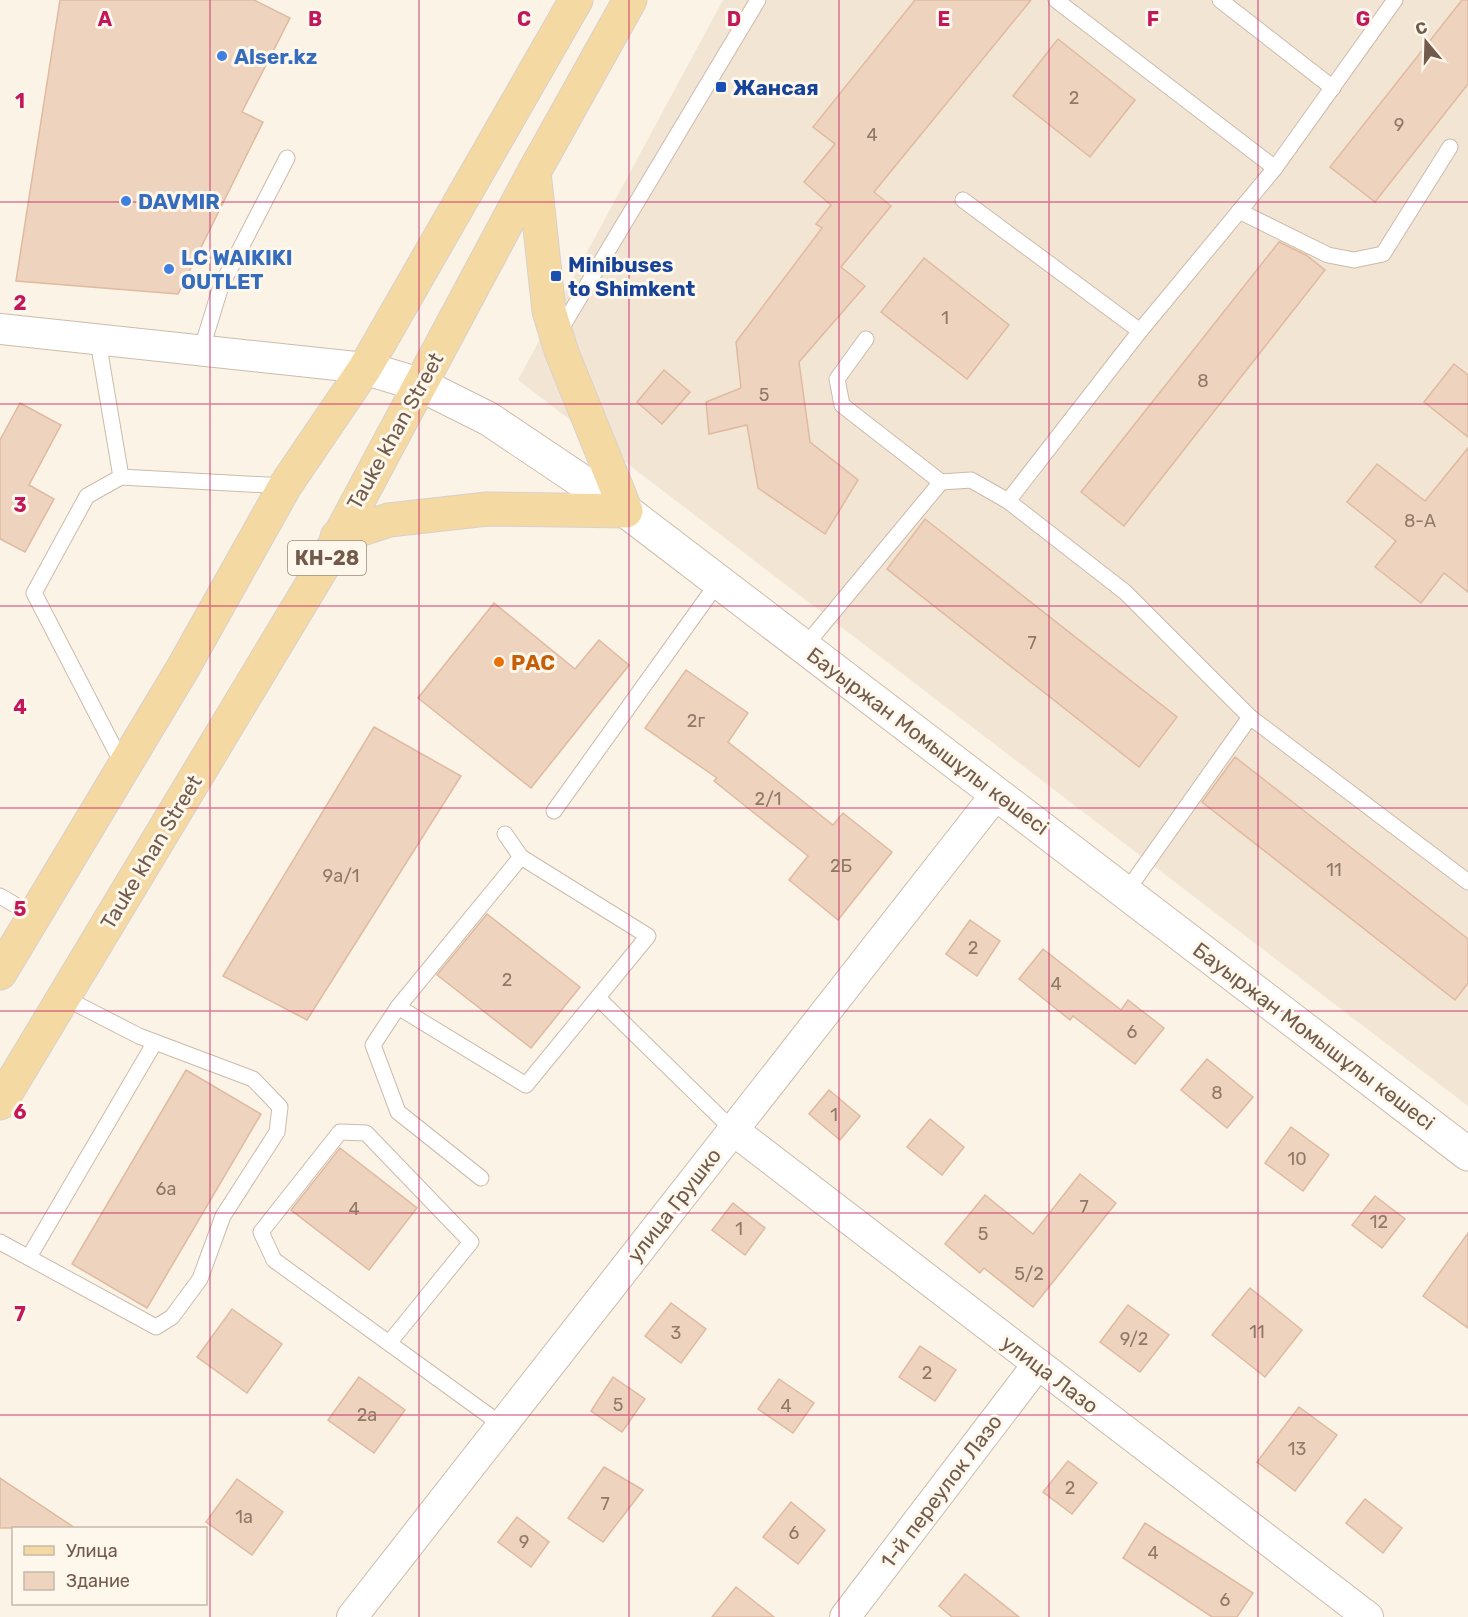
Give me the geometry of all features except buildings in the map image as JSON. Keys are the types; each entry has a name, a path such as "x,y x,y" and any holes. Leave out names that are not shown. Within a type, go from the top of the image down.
{"main road":[{"name":"КН-28","path":"0,973 183,668 285,486 365,368 576,0"},
{"name":"Tauke khan Street","path":"0,1103 326,561 534,172 630,0"},
{"path":"337,537 390,520 487,508 626,511 549,311 534,172"}],"street":[{"path":"0,329 365,368"},
{"name":"Бауыржан Момышұлы көшесі","path":"365,368 421,385 489,419 626,511 1468,1154"},
{"name":"улица Грушко","path":"352,1617 997,793"},
{"name":"улица Лазо","path":"733,1130 1368,1617"},
{"name":"1-й переулок Лазо","path":"846,1617 1038,1364"}],"lane":[{"path":"557,335 758,0"},
{"path":"1056,0 1275,168"},
{"path":"1220,0 1333,88"},
{"path":"1008,501 1140,331 1275,168 1395,0"},
{"path":"1239,211 1328,255 1354,260 1383,254 1450,147"},
{"path":"201,351 221,286 287,158"},
{"path":"963,200 1140,331"},
{"path":"867,339 837,379 842,405 941,482 971,480 1008,501 1125,592 1250,717 1468,882"},
{"path":"98,341 121,477"},
{"path":"124,767 34,593 87,496 121,477 285,486"},
{"path":"805,646 941,482"},
{"path":"554,811 719,581"},
{"path":"1126,892 1250,717"},
{"path":"398,1007 526,1085 648,936 521,857 505,834"},
{"path":"481,1178 398,1112 373,1045 398,1007 521,857"},
{"path":"0,897 34,916"},
{"path":"0,1242 156,1327 172,1317 200,1279 223,1216 277,1132 280,1107 253,1079 155,1042 63,998"},
{"path":"598,998 733,1130"},
{"path":"29,1257 155,1042"},
{"path":"389,1344 471,1242 366,1133 340,1132 261,1232 274,1260 389,1344 502,1425"}],"shaded area":[{"name":"Жансая","path":"723,0 1468,0 1468,1106 518,380"}],"place":[{"name":"Alser.kz","path":"222,56"},
{"name":"Жансая","path":"721,87"},
{"name":"DAVMIR","path":"126,201"},
{"name":"LC WAIKIKI OUTLET","path":"169,269"},
{"name":"Minibuses to Shimkent","path":"556,276"},
{"name":"РАС","path":"499,662"}]}
